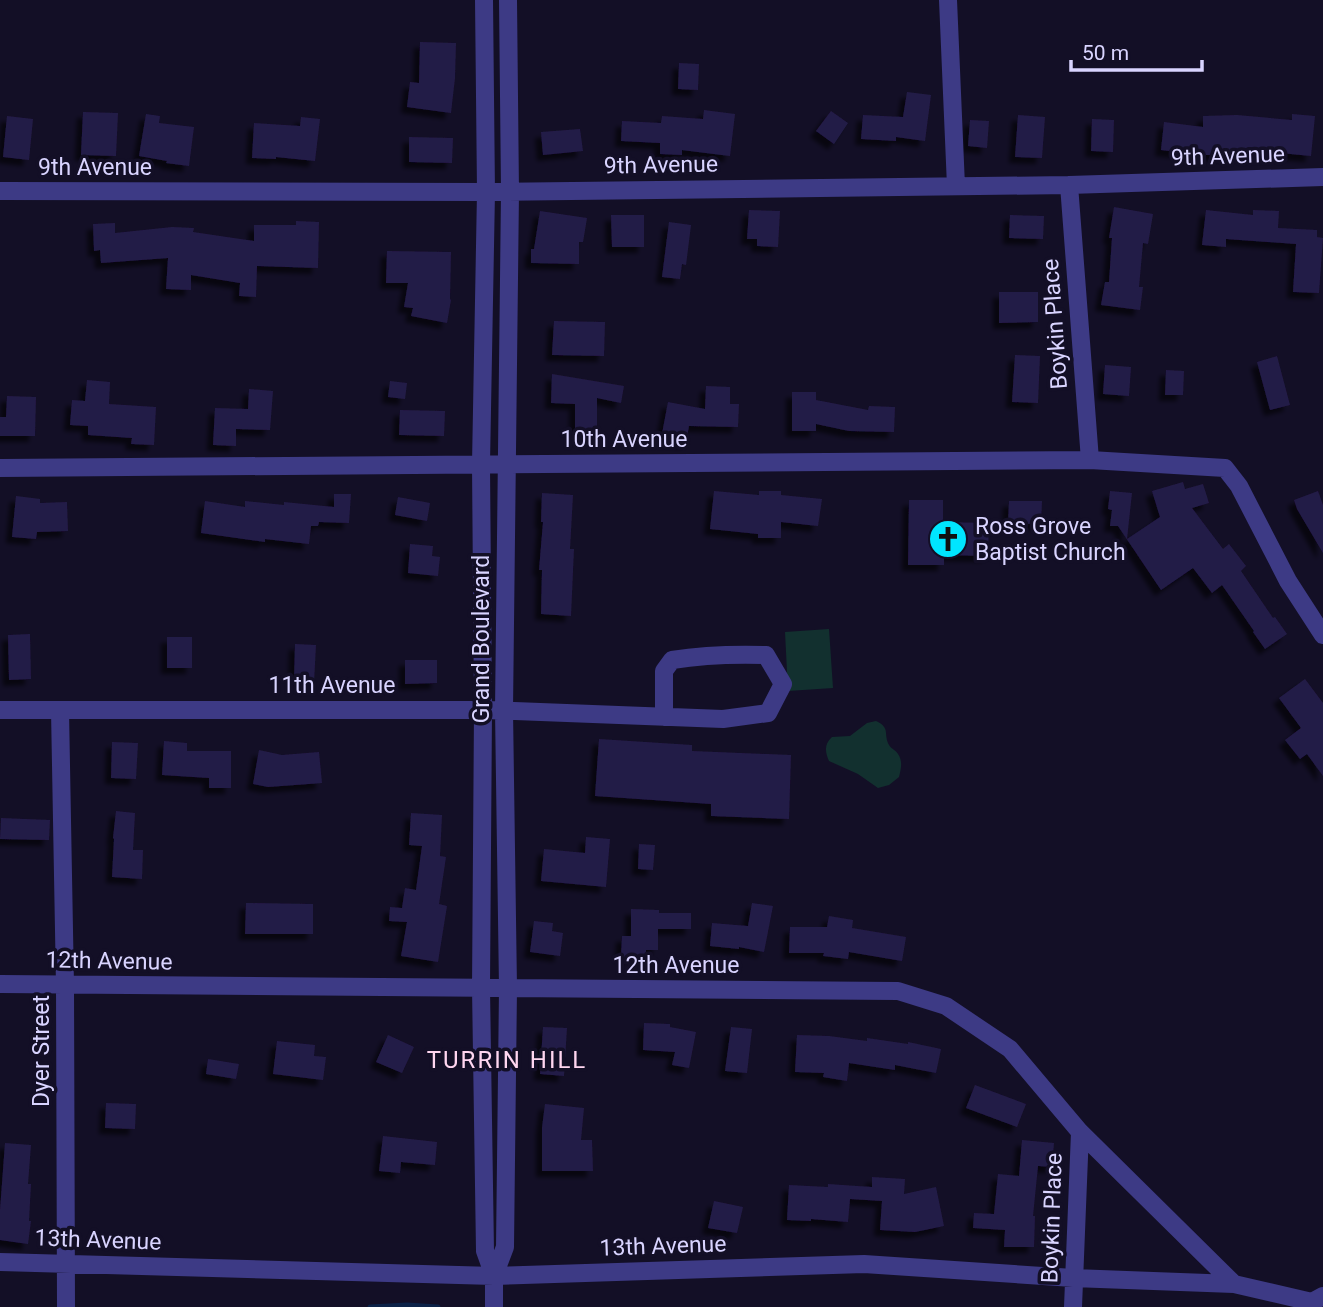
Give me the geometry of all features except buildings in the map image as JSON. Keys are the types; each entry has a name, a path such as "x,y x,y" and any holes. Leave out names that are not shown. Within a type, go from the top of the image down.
{"street":[{"name":"Grand Boulevard","path":"484,0 486,192 481,464 481,988 485,1251 494,1276 494,1304"},
{"name":"Grand Boulevard","path":"494,1276 505,1247 508,988 504,710 510,192 508,0"},
{"path":"948,0 956,186"},
{"name":"9th Avenue","path":"0,191 510,192 1069,185 1323,177"},
{"name":"Boykin Place","path":"1069,185 1090,460"},
{"name":"10th Avenue","path":"0,468 1090,460 1225,468 1239,486 1288,581 1323,635"},
{"name":"11th Avenue","path":"0,710 504,710 664,717 723,719 768,713 783,684 766,655 694,656 671,660 664,670 664,717"},
{"name":"Dyer Street","path":"60,710 65,985 66,1307"},
{"name":"12th Avenue","path":"0,984 898,991 946,1006 1010,1049 1080,1132 1234,1284"},
{"name":"Boykin Place","path":"1073,1307 1080,1132"},
{"name":"13th Avenue","path":"0,1262 494,1276 864,1264 1073,1278 1234,1284 1316,1302"}],"green space":[{"path":"829,629 833,688 788,691 785,632"},
{"path":"876,721 885,729 887,741 901,762 899,777 889,785 878,788 858,774 829,761 826,751 826,745 832,737 850,736 867,723"}],"waterway":[{"path":"370,1307 438,1307"}],"place":[{"name":"Ross Grove Baptist Church","path":"948,539"}],"district":[{"name":"TURRIN HILL","path":"507,1060"}]}
